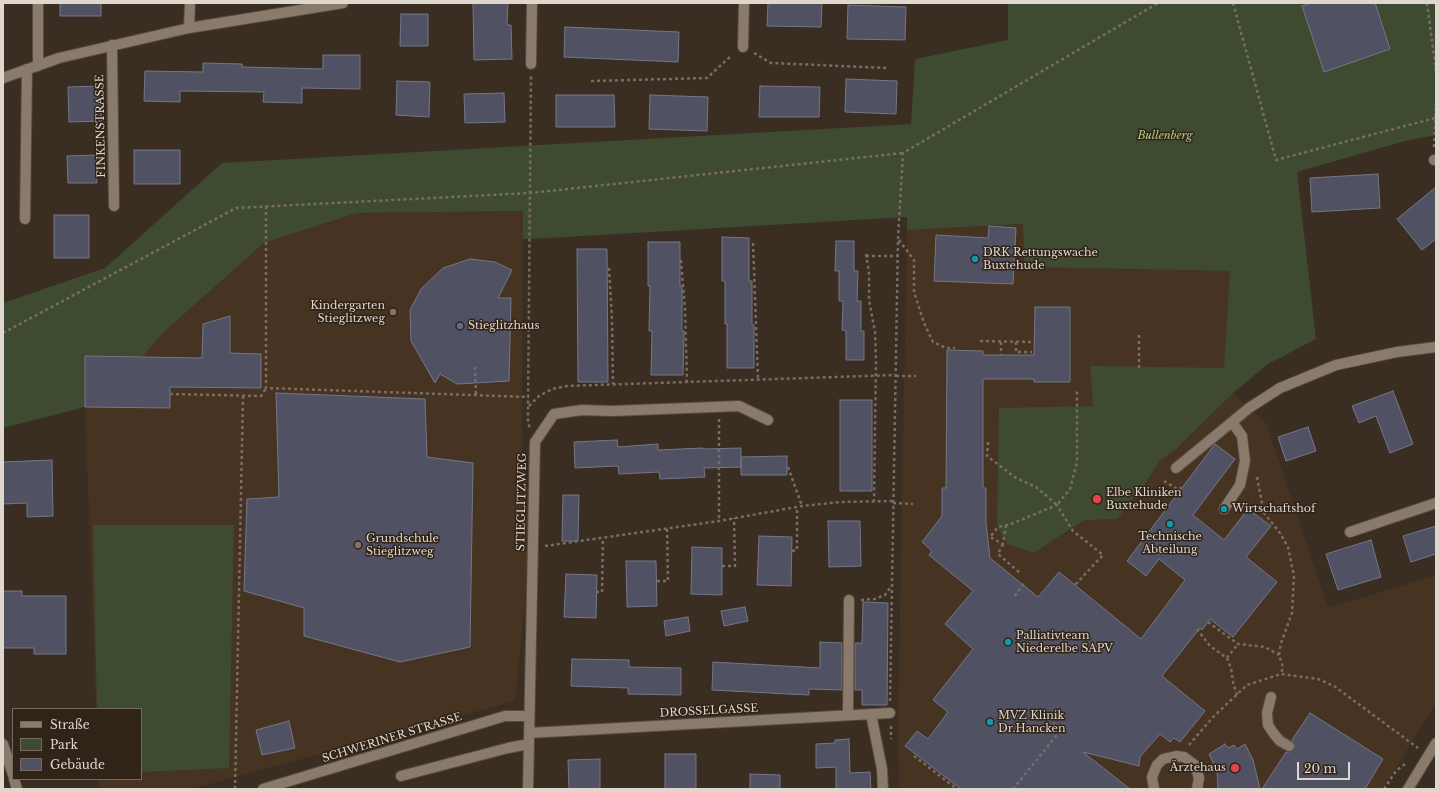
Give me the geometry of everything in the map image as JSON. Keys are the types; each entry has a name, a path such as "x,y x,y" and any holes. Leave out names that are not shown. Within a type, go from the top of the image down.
{"street":[{"path":"38,3 38,66"},
{"path":"189,28 190,3"},
{"path":"3,78 59,58 189,28 343,3"},
{"path":"532,3 532,64"},
{"path":"742,47 744,3"},
{"name":"FINKENSTRASSE","path":"112,46 114,206"},
{"path":"25,219 27,69"},
{"path":"1176,468 1249,408 1280,388 1336,365 1397,352 1436,347"},
{"name":"STIEGLITZWEG","path":"528,789 528,716 535,442 554,414 582,410 612,411 739,406 768,420"},
{"path":"1224,509 1240,486 1245,461 1242,436 1232,422"},
{"path":"1350,532 1436,503"},
{"path":"848,715 849,600"},
{"path":"1271,697 1267,713 1268,725 1280,741 1289,746"},
{"name":"DROSSELGASSE","path":"529,733 890,713"},
{"path":"871,714 882,769 882,789"},
{"name":"SCHWERINER STRASSE","path":"263,789 505,716 528,716"},
{"path":"1408,789 1436,743"},
{"path":"3,744 12,772"},
{"path":"401,776 528,744"},
{"path":"1154,789 1152,777 1157,765 1163,759 1176,756 1184,757 1195,765 1199,778 1197,789"}],"path":[{"path":"3,332 236,208 530,193 902,153 1158,3"},
{"path":"1233,3 1276,160 1436,118"},
{"path":"1426,3 1436,71"},
{"path":"591,81 707,78 742,47 771,63 887,68"},
{"path":"532,64 528,424 535,442"},
{"path":"1435,160 1436,104"},
{"path":"892,743 890,713 892,584 890,564 893,502 898,239 902,153"},
{"path":"170,394 261,396 266,388 266,206"},
{"path":"898,239 914,260 914,292 924,323 933,342 946,348 955,348"},
{"path":"753,243 758,379"},
{"path":"874,501 876,376 875,332 869,300 869,273 866,255 898,256"},
{"path":"681,260 685,309 687,382"},
{"path":"609,268 612,319 613,384"},
{"path":"1139,335 1139,369"},
{"path":"980,341 1031,342"},
{"path":"1001,342 1001,355"},
{"path":"1016,342 1016,352 1032,352"},
{"path":"475,367 476,396"},
{"path":"528,407 539,396 552,389 566,386 896,375 916,376"},
{"path":"266,388 528,397"},
{"path":"1003,544 990,536 998,527 1057,505 1070,489 1077,462 1078,390"},
{"path":"235,789 242,395"},
{"path":"719,406 719,521"},
{"path":"988,442 987,456 1016,478 1036,487 1057,505 1072,531 1103,555 1075,586"},
{"path":"788,467 802,506"},
{"path":"1257,477 1264,513 1280,533 1288,547 1294,576 1292,613 1281,643 1279,655 1283,668 1281,674"},
{"path":"1164,481 1179,490 1182,486"},
{"path":"533,548 719,521 802,506 840,502 874,501 913,504"},
{"path":"792,551 797,550 797,507"},
{"path":"722,566 735,566 734,518"},
{"path":"1006,525 1003,544 998,554 1020,572"},
{"path":"657,581 668,581 667,528"},
{"path":"596,592 602,592 603,538"},
{"path":"1015,596 1024,583"},
{"path":"849,600 875,599 885,595 892,584"},
{"path":"1208,622 1238,644 1265,647 1279,655"},
{"path":"1197,629 1210,646 1227,658 1232,668 1233,682 1237,695"},
{"path":"1227,658 1238,644"},
{"path":"1186,749 1213,717 1247,686 1281,674 1318,679 1334,686 1421,750 1418,753"},
{"path":"1013,789 1061,730 1036,709"},
{"path":"914,756 957,789"},
{"path":"1384,789 1396,771 1410,760"}],"shaded area":[{"path":"523,211 522,462 534,513 515,701 191,789 99,789 98,780 142,780 142,708 96,708 85,407 85,356 142,357 164,332 264,243 357,213"},
{"name":"Elbe Kliniken Buxtehude","path":"1023,224 1024,267 1230,271 1233,393 1266,423 1328,608 1436,575 1436,703 1383,789 899,789 898,719 907,230"}],"green space":[{"name":"Bullenberg","path":"1008,3 1436,3 1436,135 1405,141 1297,172 1316,339 1268,364 1233,393 1176,449 1160,460 1147,481 1117,519 1084,520 1034,553 1007,544 997,526 999,408 1093,406 1090,366 1224,368 1230,271 1024,267 1023,224 907,230 907,217 523,239 523,211 357,213 264,243 164,332 142,357 85,356 85,407 3,428 3,303 105,268 222,163 911,124 915,59 1008,40"},
{"path":"93,525 234,525 229,768 142,772 142,708 97,708"}],"building":[{"path":"60,3 101,3 101,16 60,16"},
{"path":"473,3 508,3 507,25 511,25 512,59 474,60"},
{"path":"768,3 822,3 821,27 767,26"},
{"path":"1312,3 1375,3 1390,49 1324,72 1302,6"},
{"path":"848,5 906,7 905,40 847,39"},
{"path":"401,14 428,14 428,46 400,46"},
{"path":"565,27 679,32 678,62 564,57"},
{"path":"323,55 360,55 360,89 302,88 302,103 263,102 264,92 180,91 180,102 144,101 145,71 203,72 203,63 242,64 242,67 323,69"},
{"path":"846,79 897,81 896,114 845,112"},
{"path":"397,81 430,82 429,117 396,115"},
{"path":"101,86 102,121 69,122 68,87"},
{"path":"760,86 820,87 819,117 759,117"},
{"path":"504,93 505,122 465,123 464,94"},
{"path":"556,95 614,95 615,127 556,127"},
{"path":"650,95 708,97 707,131 649,129"},
{"path":"134,150 180,150 180,184 134,184"},
{"path":"96,155 97,183 68,183 67,156"},
{"path":"1378,174 1380,208 1312,212 1310,178"},
{"path":"1436,187 1436,239 1422,250 1397,219"},
{"path":"54,215 89,215 89,258 54,258"},
{"name":"DRK Rettungswache Buxtehude","path":"989,226 1016,228 1013,284 934,281 936,235 988,238"},
{"path":"722,237 749,238 749,281 752,281 752,325 754,325 754,368 727,368 725,281 722,281"},
{"path":"836,241 854,241 854,271 858,271 857,301 861,301 861,331 864,331 864,360 846,360 846,331 842,330 843,301 839,301 839,271 835,271"},
{"path":"648,242 680,242 682,331 684,331 683,375 651,375 652,331 649,331 650,286 648,286"},
{"path":"577,249 607,249 608,382 578,382"},
{"name":"Stieglitzhaus","path":"470,259 495,262 512,270 498,298 511,298 509,381 457,384 440,374 435,383 411,341 410,310 421,289 443,268"},
{"path":"1035,307 1070,307 1070,382 1034,382 1034,379 983,379 983,488 986,488 986,523 990,558 1038,597 1059,572 1141,639 1185,580 1159,559 1146,576 1127,561 1215,444 1235,459 1193,515 1224,540 1248,509 1271,526 1246,557 1277,582 1233,637 1210,619 1202,630 1200,628 1162,676 1205,711 1180,742 1174,738 1170,742 1160,734 1140,757 1139,766 1083,752 1130,789 961,789 905,746 917,731 928,739 948,712 933,700 973,649 945,624 973,591 929,555 932,551 922,542 942,516 942,488 946,488 947,350 983,351 983,355 1034,355"},
{"path":"230,316 230,353 261,354 261,388 170,387 170,408 85,407 85,356 202,358 203,324"},
{"path":"1393,391 1413,444 1390,453 1376,416 1359,423 1352,406"},
{"name":"Grundschule Stieglitzweg","path":"276,393 425,399 427,457 473,463 470,647 400,662 304,636 304,608 244,591 247,499 279,497"},
{"path":"840,400 872,400 872,491 840,491"},
{"path":"1308,427 1316,451 1286,461 1278,437"},
{"path":"617,440 618,447 658,444 658,450 741,448 741,467 704,468 705,477 660,479 659,472 619,474 618,466 575,468 574,442"},
{"path":"787,456 787,475 741,475 741,457"},
{"path":"52,460 53,516 27,517 27,503 3,504 3,462"},
{"path":"563,495 579,495 578,541 562,541"},
{"path":"828,521 860,521 861,566 829,567"},
{"path":"1436,526 1436,554 1411,562 1403,536"},
{"path":"759,536 792,537 791,586 757,585"},
{"path":"1371,540 1381,577 1338,590 1326,554"},
{"path":"692,547 722,548 722,595 691,594"},
{"path":"626,561 656,561 657,606 627,607"},
{"path":"566,574 597,575 596,618 564,617"},
{"path":"3,591 22,591 22,596 66,596 66,654 34,654 34,648 3,648"},
{"path":"863,602 888,603 887,705 862,705 862,690 855,690 855,643 862,643"},
{"path":"745,607 748,621 724,626 721,611"},
{"path":"688,617 690,631 666,636 664,621"},
{"path":"820,642 842,643 842,690 809,689 809,695 712,690 713,662 820,668"},
{"path":"572,659 629,660 629,667 681,668 681,695 628,694 628,688 571,686"},
{"path":"1310,713 1383,759 1365,789 1262,789 1286,752 1294,749 1295,746 1292,740"},
{"path":"289,721 295,748 262,755 256,730"},
{"path":"849,739 850,773 870,772 871,789 836,789 836,767 816,768 816,744 835,743 835,740"},
{"name":"Ärztehaus","path":"1225,744 1228,748 1234,745 1237,749 1245,744 1253,760 1260,789 1218,789 1217,772 1209,754"},
{"path":"665,754 696,754 696,789 665,789"},
{"path":"600,759 600,789 569,789 568,760"},
{"path":"750,774 780,775 780,789 750,789"}],"place":[{"name":"DRK Rettungswache Buxtehude","path":"975,259"},
{"name":"Kindergarten Stieglitzweg","path":"393,312"},
{"name":"Stieglitzhaus","path":"460,326"},
{"name":"Elbe Kliniken Buxtehude","path":"1097,499"},
{"name":"Wirtschaftshof","path":"1224,509"},
{"name":"Technische Abteilung","path":"1170,524"},
{"name":"Grundschule Stieglitzweg","path":"358,545"},
{"name":"Palliativteam Niederelbe SAPV","path":"1008,642"},
{"name":"MVZ Klinik Dr.Hancken","path":"990,722"},
{"name":"Ärztehaus","path":"1235,768"}]}
